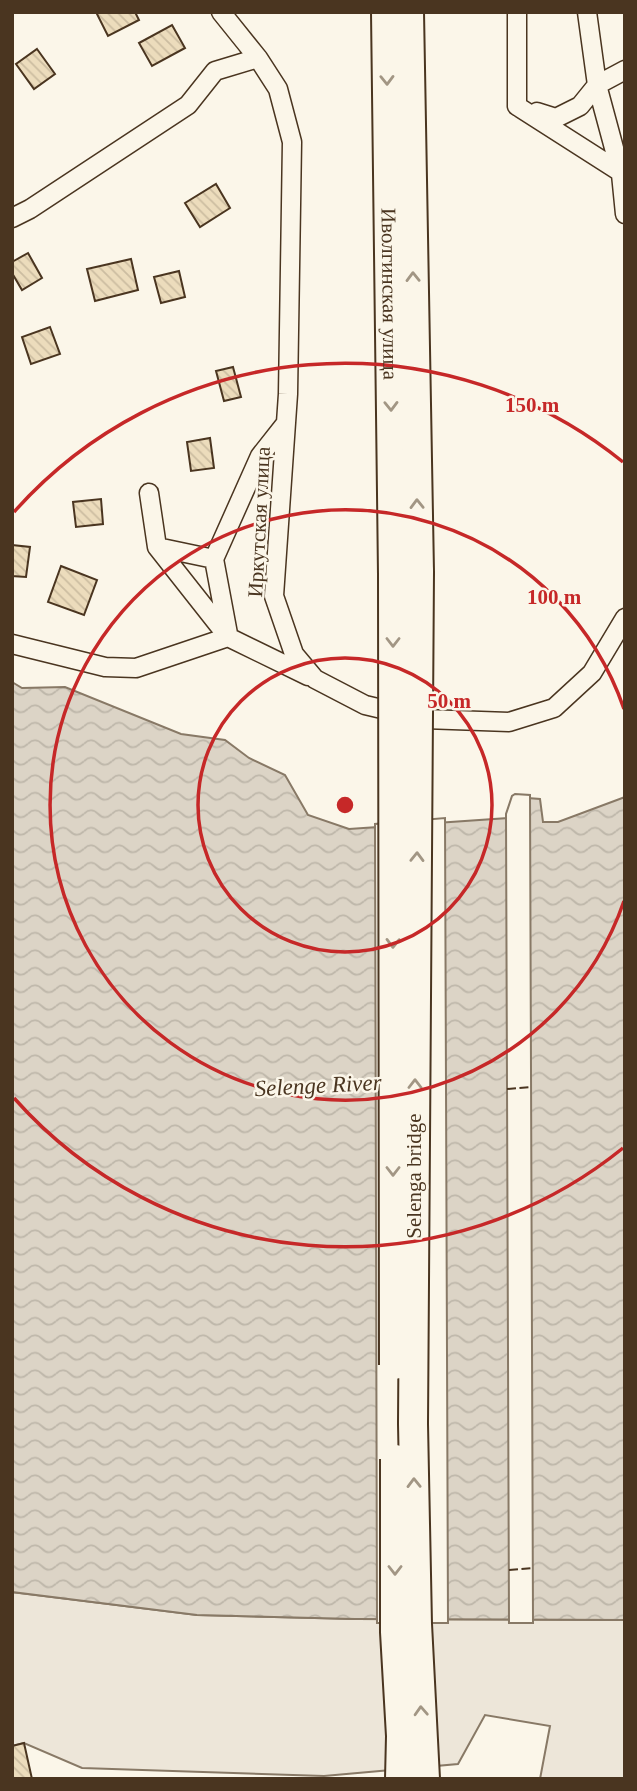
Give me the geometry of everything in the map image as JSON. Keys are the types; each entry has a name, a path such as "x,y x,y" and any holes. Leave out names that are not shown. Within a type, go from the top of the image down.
{"main road":[{"name":"Иволгинская улица","path":"386,12 406,573"},
{"name":"Иволгинская улица","path":"406,573 409,12"},
{"name":"Selenga bridge","path":"400,1779 401,1736 395,1619 392,985 394,853 406,573"},
{"name":"Selenga bridge","path":"406,573 413,1424 417,1624 425,1779"}],"street":[{"name":"Иркутская улица","path":"220,12 258,58 278,89 292,142 286,423 274,597 294,654 315,679 365,705 424,719 509,722 554,708 592,673 625,618"},
{"path":"517,12 517,106"},
{"path":"586,12 597,85 623,177 625,214"},
{"path":"12,218 30,209 188,105 215,71 258,58"},
{"path":"517,106 556,118 580,106 597,85 625,69"},
{"path":"517,106 623,177"},
{"path":"228,637 214,559 260,456 286,423"},
{"path":"149,493 157,547 228,637 315,679"},
{"path":"157,547 214,559"},
{"path":"12,644 104,667 136,668 228,637"}],"shaded area":[{"path":"12,1592 197,1615 355,1619 625,1620 625,1779 540,1779 550,1726 485,1715 458,1764 324,1776 82,1768 24,1743 12,1746"}],"water":[{"name":"Selenge River","path":"12,682 22,688 65,687 181,734 225,740 249,758 285,775 308,815 349,829 508,818 515,797 540,799 543,822 558,822 625,797 625,1620 355,1619 197,1615 12,1592"}],"pier":[{"path":"515,794 530,795 533,1623 509,1623 506,814"},
{"path":"445,818 448,1623 377,1623 375,824"}],"building":[{"path":"96,12 135,12 139,20 108,36"},
{"path":"172,25 185,48 152,66 139,43"},
{"path":"37,49 55,74 34,89 16,64"},
{"path":"216,184 230,208 200,227 185,203"},
{"path":"28,253 42,278 22,290 12,273 12,262"},
{"path":"131,259 138,290 95,301 87,269"},
{"path":"179,271 185,297 161,303 154,277"},
{"path":"50,327 60,354 31,364 22,337"},
{"path":"233,367 241,397 224,401 216,371"},
{"path":"210,438 214,468 191,471 187,442"},
{"path":"101,499 103,524 76,527 73,502"},
{"path":"12,545 30,547 26,577 12,576"},
{"path":"61,566 97,580 84,615 48,602"},
{"path":"24,1743 32,1779 12,1779 12,1746"}],"fence":[{"path":"507,1089 531,1087"},
{"path":"509,1570 533,1568"}]}
